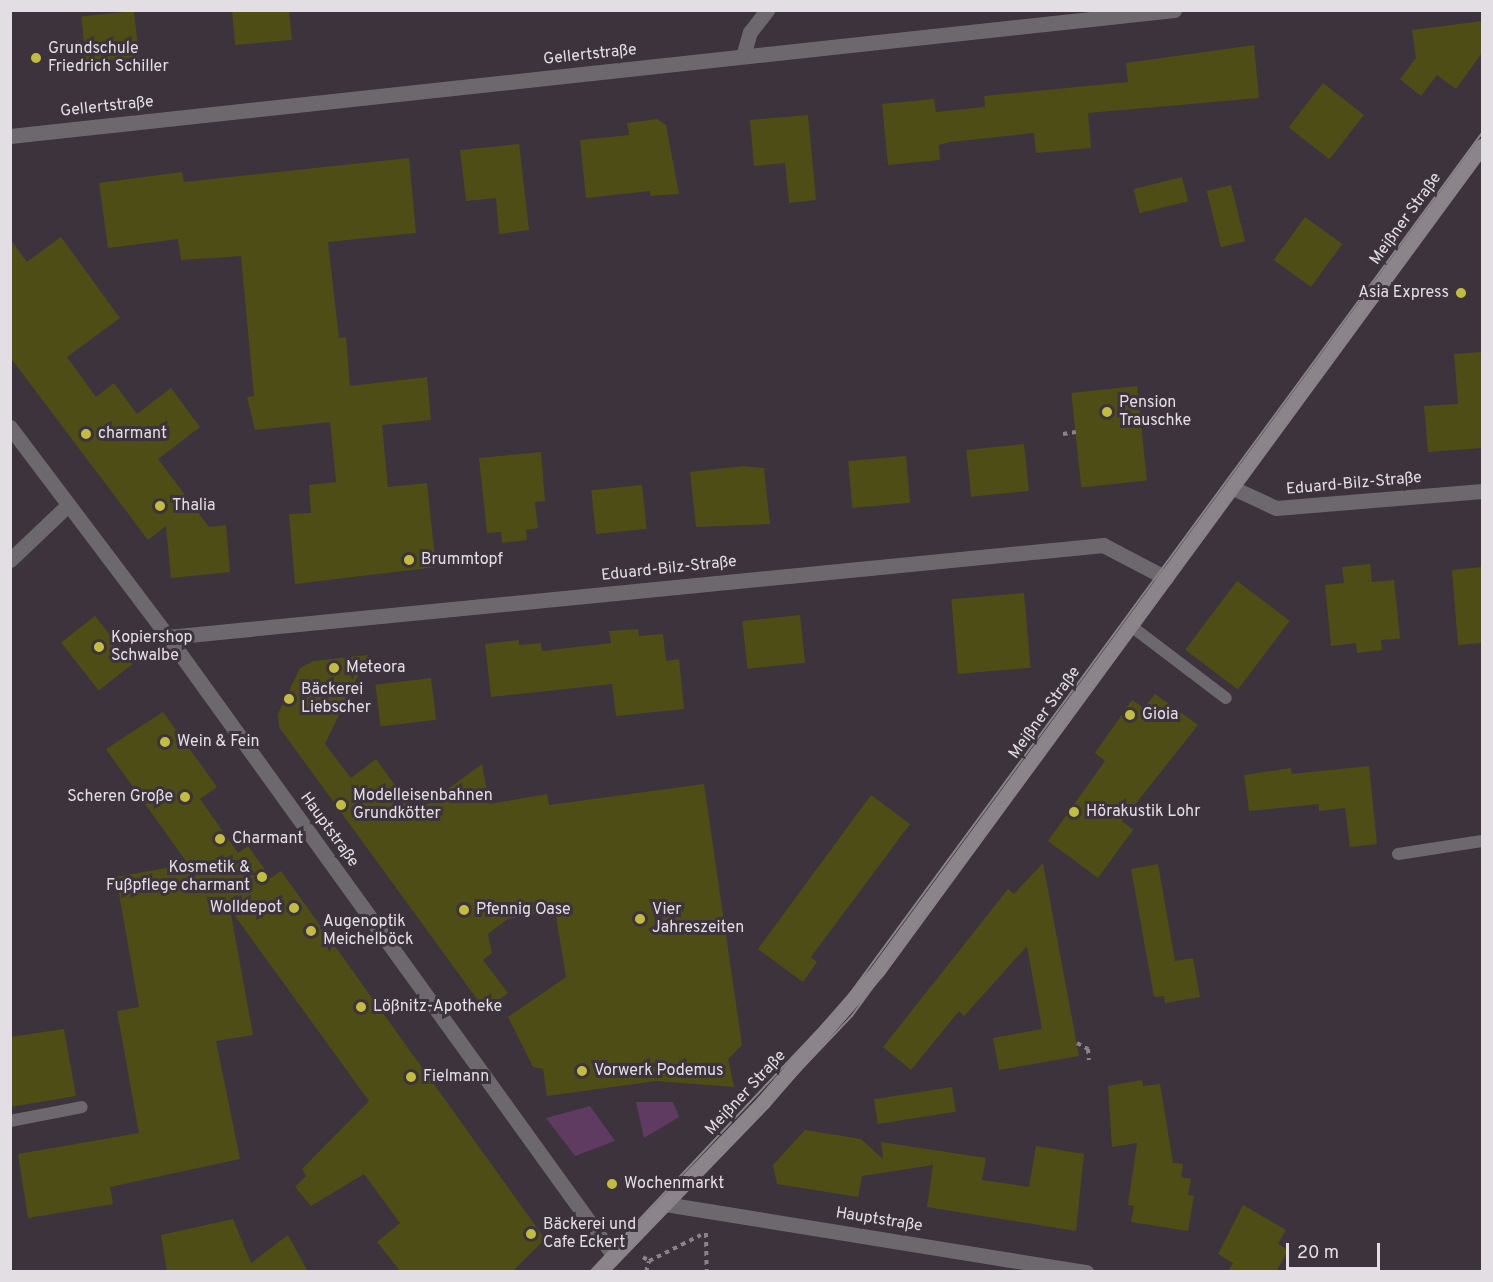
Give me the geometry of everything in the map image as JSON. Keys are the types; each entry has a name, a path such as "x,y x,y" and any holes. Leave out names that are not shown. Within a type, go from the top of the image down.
{"main road":[{"name":"Meißner Straße","path":"599,1272 847,1010 1233,488 1482,146"}],"street":[{"path":"743,56 750,32 767,10"},
{"name":"Gellertstraße","path":"10,136 1174,10"},
{"name":"Hauptstraße","path":"10,427 168,637 614,1256"},
{"name":"Eduard-Bilz-Straße","path":"1233,488 1276,508 1482,491"},
{"path":"10,560 68,505"},
{"name":"Eduard-Bilz-Straße","path":"168,637 1103,545 1166,578"},
{"name":"Hauptstraße","path":"665,1204 1087,1272"}],"lane":[{"path":"1131,626 1226,698"},
{"path":"1398,854 1482,841"},
{"path":"10,1121 82,1107"}],"path":[{"path":"1063,434 1076,432"},
{"path":"1077,1043 1088,1049 1089,1060"},
{"path":"646,1272 649,1261 706,1232 707,1272"},
{"path":"626,1244 649,1261"}],"shaded area":[{"path":"636,1102 673,1102 679,1117 644,1138"},
{"path":"590,1106 615,1141 575,1156 546,1118"}],"building":[{"path":"232,10 289,10 292,40 235,45"},
{"path":"134,11 139,57 86,62 81,17"},
{"path":"1482,21 1482,53 1456,89 1437,75 1421,96 1400,79 1416,58 1412,30"},
{"path":"1254,45 1259,98 1088,113 1091,148 1036,153 1034,133 950,142 939,145 940,160 888,165 882,104 934,99 936,112 985,107 984,96 1128,82 1126,63"},
{"path":"1323,83 1364,115 1329,159 1289,127"},
{"path":"808,115 816,200 789,203 785,163 754,166 750,120"},
{"path":"657,119 666,125 679,194 650,196 650,191 586,198 580,140 629,135 627,123"},
{"path":"519,144 529,230 499,234 496,198 466,201 460,150"},
{"path":"409,158 416,233 328,242 339,338 346,337 350,386 427,377 431,420 382,425 388,487 427,483 436,567 295,584 289,514 311,513 309,485 336,482 330,422 255,430 247,397 254,396 241,256 181,260 178,239 108,248 99,183 182,172 184,182"},
{"path":"1182,177 1188,201 1140,213 1133,189"},
{"path":"1231,185 1245,241 1221,247 1207,191"},
{"path":"1305,217 1342,244 1311,287 1274,260"},
{"path":"61,237 120,318 67,357 96,397 114,383 137,414 171,388 200,427 158,459 209,527 226,525 230,572 171,578 166,526 148,540 10,357 10,239 27,262"},
{"path":"1482,352 1482,448 1428,452 1424,406 1458,404 1454,354"},
{"path":"1137,386 1147,480 1081,487 1071,393"},
{"path":"1024,444 1029,491 971,497 966,450"},
{"path":"541,452 545,501 535,502 538,528 526,530 527,540 502,543 501,532 487,533 479,458"},
{"path":"906,456 910,503 852,508 848,461"},
{"path":"743,466 764,468 770,524 696,527 690,472"},
{"path":"642,485 647,529 596,534 591,490"},
{"path":"1370,564 1372,582 1394,580 1400,639 1381,640 1382,650 1357,653 1356,643 1331,646 1325,585 1344,583 1342,567"},
{"path":"1482,567 1482,643 1458,645 1452,570"},
{"path":"1237,581 1290,621 1238,689 1185,650"},
{"path":"1024,593 1031,668 958,674 951,599"},
{"path":"800,615 805,663 747,669 742,621"},
{"path":"95,616 133,664 99,691 61,642"},
{"path":"638,629 639,636 663,634 666,661 679,659 684,709 616,716 612,684 491,697 485,644 519,640 519,645 541,643 542,651 611,643 609,631"},
{"name":"Vier Jahreszeiten","path":"368,655 325,744 351,778 376,759 415,813 482,764 489,804 547,794 549,805 704,784 742,1045 728,1059 734,1087 656,1081 547,1096 543,1069 533,1067 508,1017 566,977 555,910 508,919 488,934 492,953 483,960 508,993 485,1010 279,727 278,714 300,668 313,661"},
{"path":"431,678 436,720 381,727 375,685"},
{"path":"1155,694 1198,725 1122,821 1133,830 1098,878 1048,841 1105,761 1095,753 1132,700 1144,708"},
{"path":"163,712 217,787 200,799 238,853 248,846 271,878 281,871 545,1239 512,1272 401,1272 377,1242 400,1223 364,1174 311,1206 295,1187 306,1176 302,1169 369,1101 230,909 253,1035 216,1041 240,1159 110,1187 113,1204 28,1218 18,1154 139,1133 117,1011 139,1007 116,877 188,864 106,749"},
{"path":"1369,766 1377,844 1350,847 1345,808 1319,811 1319,804 1249,811 1244,775 1291,768 1292,774"},
{"path":"871,795 910,824 811,957 817,962 803,982 758,949"},
{"path":"1043,863 1079,1056 999,1070 993,1038 1042,1029 1027,946 964,1016 959,1011 911,1070 883,1047 1008,889 1014,894"},
{"path":"1158,864 1175,961 1193,958 1200,997 1165,1003 1164,996 1154,997 1131,869"},
{"path":"64,1029 76,1096 10,1107 10,1037"},
{"path":"1142,1080 1143,1086 1160,1084 1173,1163 1183,1164 1181,1177 1191,1179 1188,1195 1194,1196 1188,1231 1131,1222 1134,1206 1128,1205 1137,1143 1112,1147 1108,1086"},
{"path":"952,1087 956,1112 878,1124 874,1099"},
{"path":"805,1130 861,1139 883,1159 881,1142 986,1158 982,1180 1029,1187 1036,1146 1084,1154 1076,1231 927,1207 933,1165 862,1176 858,1197 777,1184 773,1165"},
{"path":"1243,1205 1286,1230 1278,1244 1288,1250 1276,1272 1228,1272 1233,1263 1218,1254"},
{"path":"233,1219 251,1263 288,1235 308,1272 167,1272 161,1235"}],"tram line":[{"path":"590,1272 841,1006 1482,133"},
{"path":"609,1272 852,1016 1482,157"}],"place":[{"name":"Grundschule Friedrich Schiller","path":"36,58"},
{"name":"Asia Express","path":"1461,293"},
{"name":"Pension Trauschke","path":"1107,412"},
{"name":"charmant","path":"86,434"},
{"name":"Thalia","path":"160,506"},
{"name":"Brummtopf","path":"409,560"},
{"name":"Kopiershop Schwalbe","path":"99,647"},
{"name":"Meteora","path":"334,668"},
{"name":"Bäckerei Liebscher","path":"289,699"},
{"name":"Gioia","path":"1130,715"},
{"name":"Wein & Fein","path":"165,742"},
{"name":"Scheren Große","path":"185,797"},
{"name":"Modelleisenbahnen Grundkötter","path":"341,805"},
{"name":"Hörakustik Lohr","path":"1074,812"},
{"name":"Charmant","path":"220,839"},
{"name":"Kosmetik & Fußpflege charmant","path":"262,877"},
{"name":"Wolldepot","path":"294,908"},
{"name":"Pfennig Oase","path":"464,910"},
{"name":"Vier Jahreszeiten","path":"640,919"},
{"name":"Augenoptik Meichelböck","path":"311,931"},
{"name":"Lößnitz-Apotheke","path":"361,1007"},
{"name":"Vorwerk Podemus","path":"582,1071"},
{"name":"Fielmann","path":"411,1077"},
{"name":"Wochenmarkt","path":"612,1184"},
{"name":"Bäckerei und Cafe Eckert","path":"531,1234"}]}
